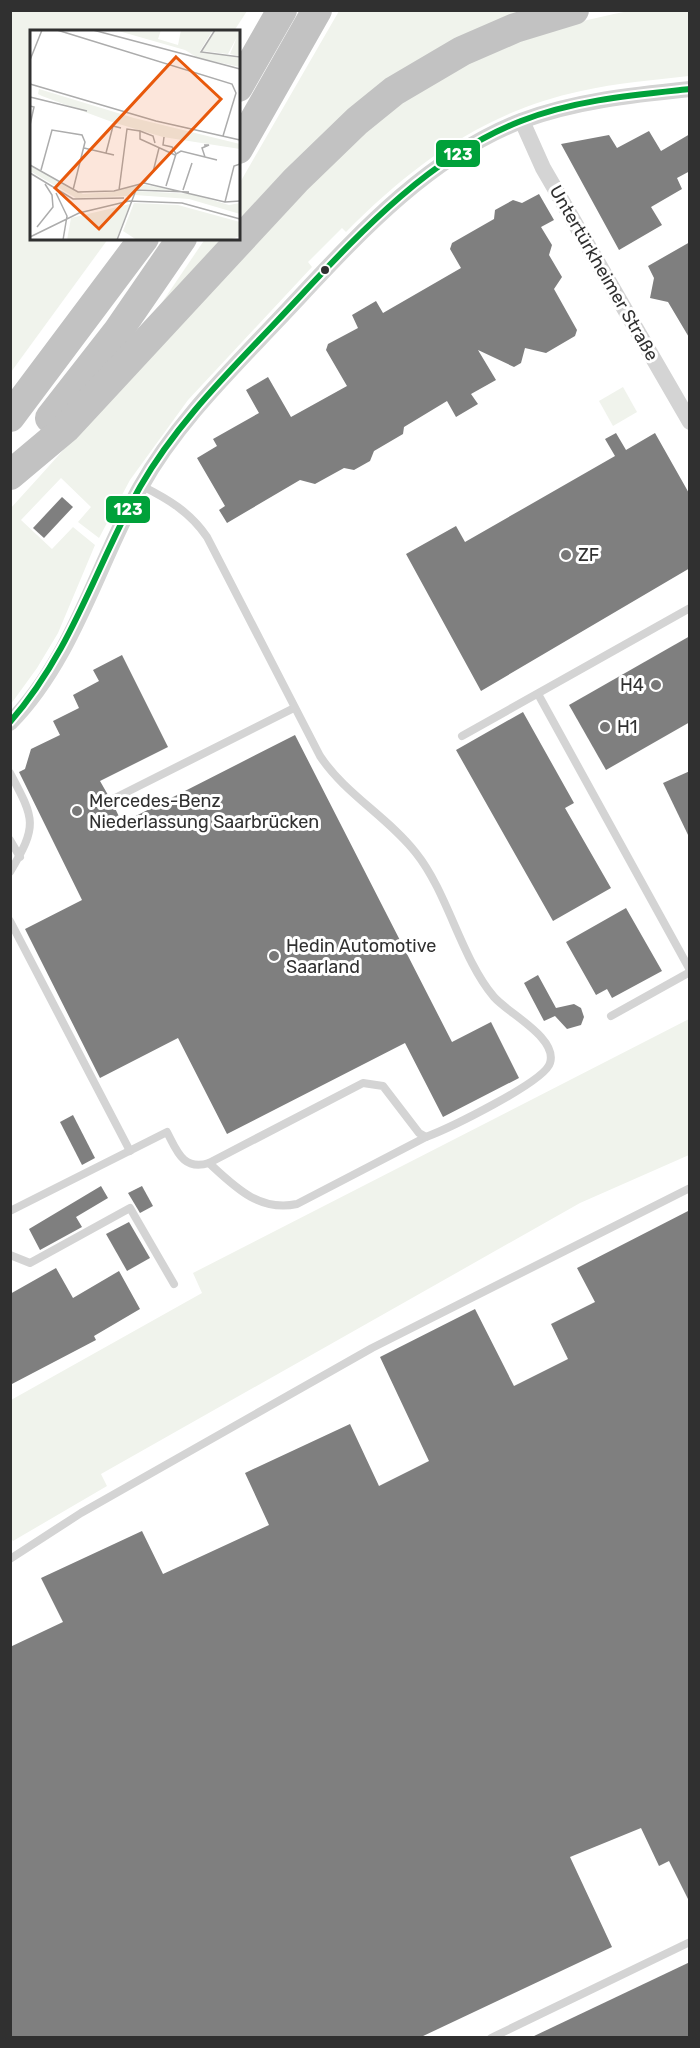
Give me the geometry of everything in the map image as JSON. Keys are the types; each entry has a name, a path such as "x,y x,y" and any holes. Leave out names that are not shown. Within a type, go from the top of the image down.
{"highway":[{"path":"240,84 282,10"},
{"path":"240,146 294,56 317,10"},
{"path":"10,475 66,428 296,180 357,121 394,91 462,51 515,28 574,10"},
{"path":"10,417 143,240"},
{"path":"10,467 118,331 181,240"}],"street":[{"path":"10,723 30,702 55,664 142,486 174,435 220,381 364,231 417,182 469,147 522,121 564,108 622,96 690,89"},
{"name":"Untertürkheimer Straße","path":"522,121 543,168 690,422"}],"lane":[{"path":"142,486 189,515 207,537 294,708 333,775 417,854 494,997 539,1034 550,1050 550,1064 536,1081 297,1204 279,1208 264,1203 235,1186 208,1163"},
{"path":"462,736 690,608"},
{"path":"538,694 690,971 612,1016"},
{"path":"111,800 294,708"},
{"path":"10,772 30,814 29,838 10,872"},
{"path":"10,840 20,857"},
{"path":"10,921 130,1151"},
{"path":"10,1211 167,1132 180,1158 190,1165 199,1166 208,1163 363,1083 383,1086 419,1133 426,1137"},
{"path":"10,1558 91,1508 372,1348 690,1188"},
{"path":"10,1255 30,1263 130,1208 174,1284"},
{"path":"491,2037 690,1942"}],"shaded area":[{"path":"11,10 247,11 235,30 30,30 30,240 107,240 11,372"},
{"path":"339,11 530,11 509,18 240,226 240,183"},
{"path":"629,11 689,11 689,76 608,86 546,100 483,126 453,144 398,184 346,232 342,228 308,262 312,267 188,400 130,480 99,538 78,522 91,507 61,478 21,520 52,549 73,527 95,545 58,633 37,668 11,704 10,509 223,275 367,130 398,104 439,78 490,52 545,32"},
{"path":"204,240 226,240 159,307"},
{"path":"623,387 637,412 613,426 599,401"},
{"path":"689,1019 689,1155 580,1203 101,1474 107,1486 13,1541 10,1537 11,1400 202,1293 193,1273"}],"building":[{"path":"649,131 661,151 690,134 690,171 677,178 682,189 651,207 662,225 619,250 561,144 609,135 617,148"},
{"path":"539,194 554,220 541,227 552,245 549,255 562,277 554,289 577,330 575,336 546,353 525,348 521,363 514,367 478,350 496,380 471,394 478,404 456,417 447,401 404,427 403,434 374,451 370,461 354,470 344,468 315,484 300,480 227,523 219,510 225,506 197,458 217,446 213,439 259,413 246,390 268,377 291,417 347,386 326,350 328,344 358,328 352,315 376,301 383,313 461,268 450,249 452,243 494,219 495,210 513,200 522,203"},
{"path":"690,242 690,339 668,302 650,298 654,278 648,266"},
{"name":"ZF","path":"616,433 626,450 655,433 690,495 690,568 481,691 406,554 456,526 465,542 615,456 605,439"},
{"path":"62,497 73,507 44,538 33,528"},
{"path":"690,636 690,722 606,770 569,705"},
{"path":"122,655 168,747 100,781 108,795 106,803 114,806 122,823 295,735 452,1042 491,1022 519,1078 443,1117 405,1043 227,1134 178,1038 100,1078 25,929 82,900 19,772 25,769 31,749 60,735 53,721 79,708 73,695 99,681 93,670"},
{"path":"523,712 574,803 565,808 611,888 553,921 456,750"},
{"path":"690,771 690,839 663,783"},
{"path":"626,908 662,971 612,998 607,989 596,995 566,942"},
{"path":"538,975 556,1008 574,1004 581,1008 584,1017 581,1025 567,1029 555,1016 544,1021 524,983"},
{"path":"73,1115 95,1158 82,1165 60,1122"},
{"path":"101,1186 108,1198 76,1217 82,1227 40,1250 29,1229"},
{"path":"142,1186 153,1206 140,1213 128,1193"},
{"path":"690,1210 690,1903 669,1861 659,1866 641,1828 570,1857 612,1947 421,2037 10,2037 10,1647 63,1622 41,1578 142,1531 163,1574 269,1525 245,1473 350,1424 379,1486 429,1461 380,1357 475,1309 514,1386 568,1359 551,1324 595,1302 577,1268"},
{"path":"129,1222 150,1258 127,1271 106,1234"},
{"path":"56,1268 73,1298 119,1271 140,1309 94,1336 96,1340 10,1385 10,1294"},
{"path":"690,1962 690,2037 532,2037"}],"transit line":[{"name":"123","path":"10,722 32,695 67,638 124,517 154,464 170,442 240,360 331,263 388,207 451,158 521,121 583,103 690,89"}],"place":[{"name":"ZF","path":"566,555"},
{"name":"H4","path":"656,685"},
{"name":"H1","path":"605,727"},
{"name":"Mercedes-Benz Niederlassung Saarbrücken","path":"77,811"},
{"name":"Hedin Automotive Saarland","path":"274,956"}]}
